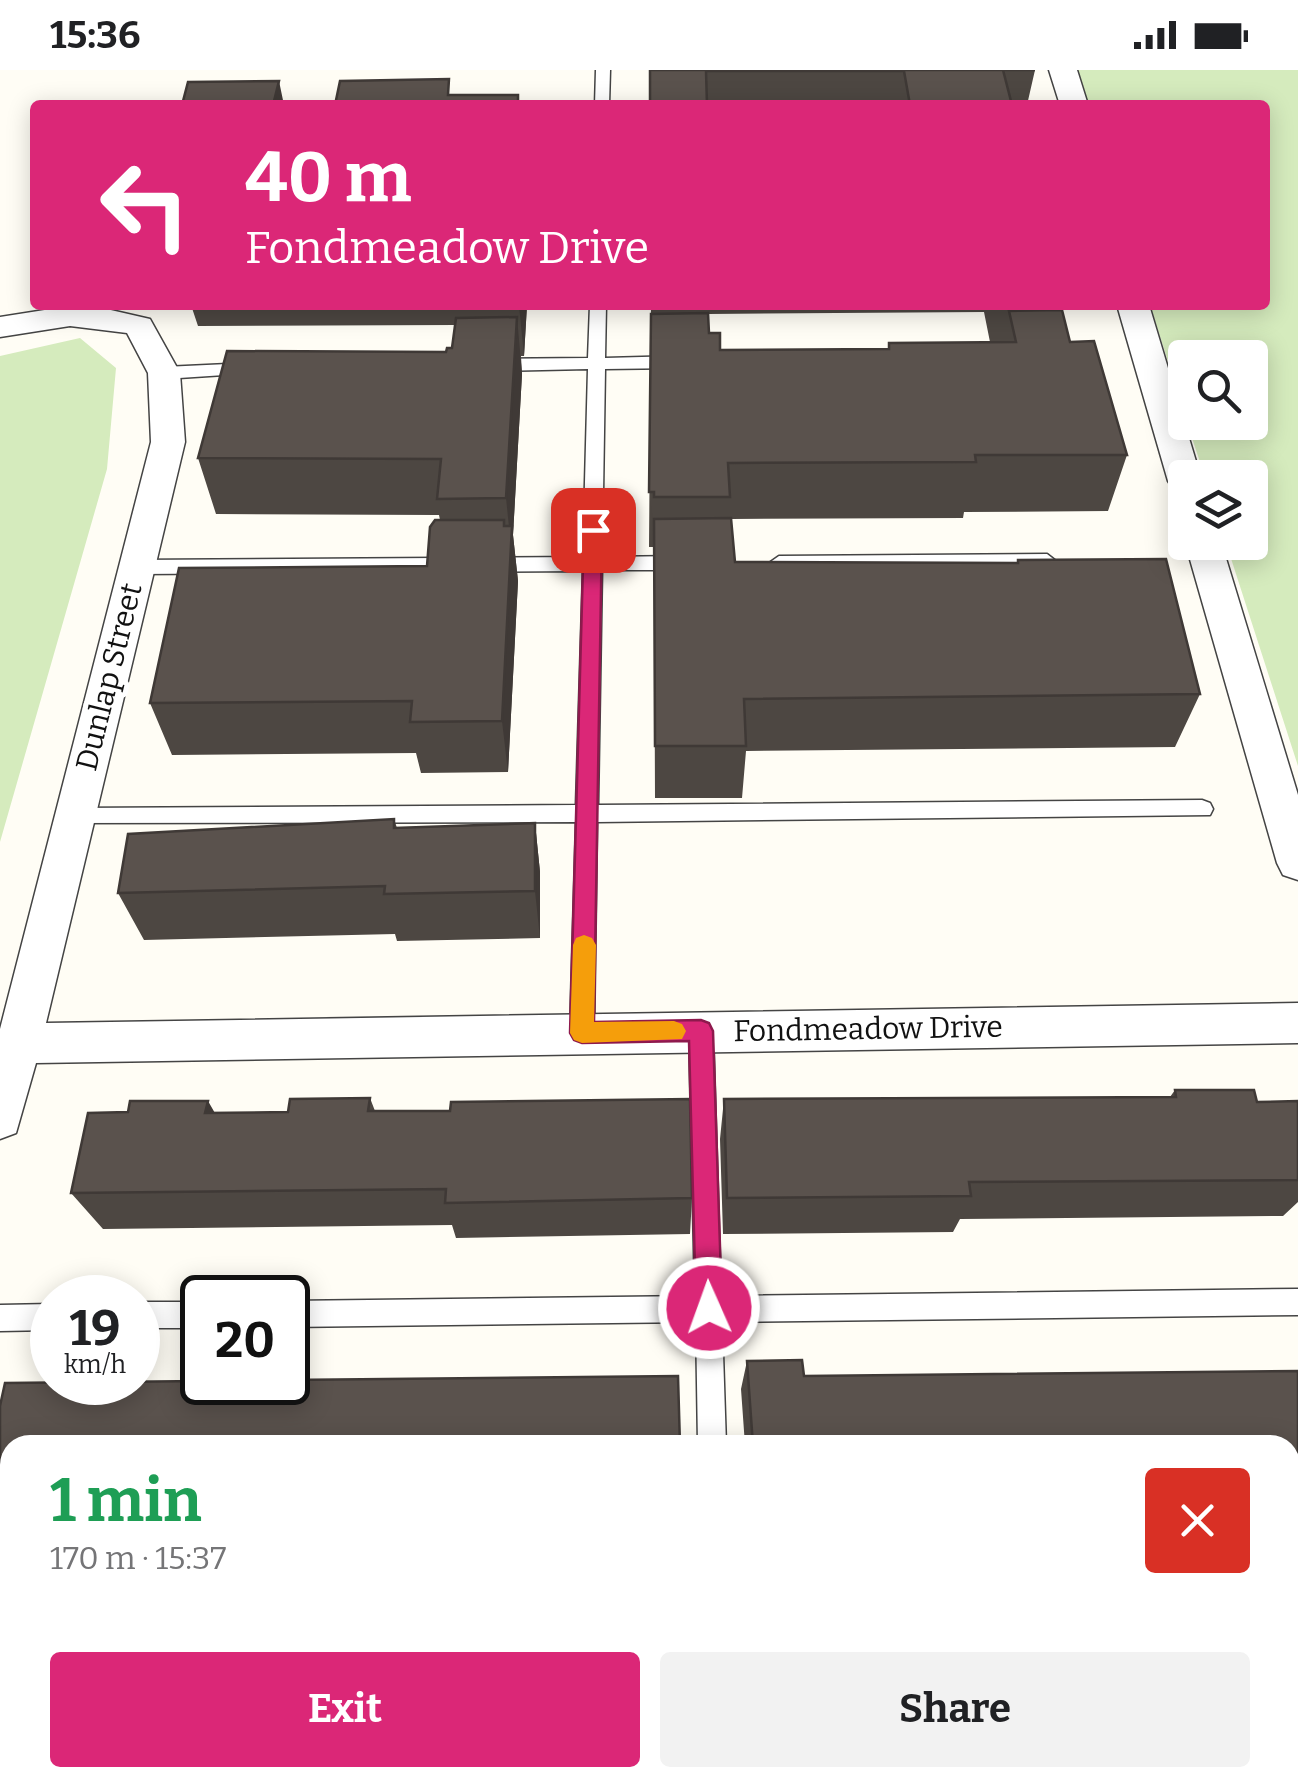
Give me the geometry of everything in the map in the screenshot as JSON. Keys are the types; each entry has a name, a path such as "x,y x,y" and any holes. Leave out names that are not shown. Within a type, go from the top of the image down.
{"street":[{"path":"1064,70 1073,100"},
{"name":"Dunlap Street","path":"0,327 52,314 104,310 139,326 164,373 168,442 0,1118"},
{"path":"1134,310 1179,460"},
{"path":"1208,560 1298,864"},
{"name":"Fondmeadow Drive","path":"18,1043 1298,1023"}],"lane":[{"path":"602,100 603,70"},
{"path":"582,1033 598,310"},
{"path":"477,365 695,362"},
{"path":"164,373 278,368"},
{"path":"749,563 1063,560"},
{"path":"136,567 710,563"},
{"path":"74,817 1202,809"},
{"path":"701,1031 712,1435"},
{"path":"310,1314 1298,1302"},
{"path":"0,1318 30,1317"}],"green space":[{"path":"1078,70 1298,70 1298,766 1231,560 1268,560 1268,460 1199,460 1193,440 1268,440 1268,340 1168,340 1168,362 1152,310 1270,310 1270,100 1087,100"},
{"path":"80,338 116,368 107,469 0,842 0,356"}],"building":[{"path":"650,70 1003,70 1011,100 909,100 904,71 706,71 707,100 650,100"},
{"path":"449,79 448,95 518,95 518,100 336,100 340,81"},
{"path":"279,81 274,100 183,100 188,82"},
{"path":"1062,310 1070,342 1094,341 1127,455 975,455 976,462 728,463 730,497 654,497 654,492 649,492 651,314 708,313 709,333 720,333 720,350 889,349 889,343 1016,342 1009,311"},
{"path":"517,317 506,498 437,499 441,459 198,458 227,351 446,352 452,348 456,318"},
{"path":"731,518 735,562 1166,559 1200,694 744,699 746,746 655,746 654,519"},
{"path":"435,520 504,520 504,526 512,526 502,721 410,722 412,701 150,703 179,568 427,566 430,527"},
{"path":"394,819 394,828 535,823 535,891 384,894 385,886 118,893 128,834"},
{"path":"1175,1090 1254,1090 1257,1102 1298,1101 1298,1180 969,1182 971,1196 727,1198 724,1099 1176,1097"},
{"path":"370,1098 368,1111 450,1111 451,1102 690,1099 692,1198 445,1203 446,1189 71,1193 88,1113 128,1112 130,1101 208,1101 205,1113 288,1112 290,1099"},
{"path":"802,1360 804,1376 1298,1371 1298,1435 752,1435 747,1361"},
{"path":"678,1376 680,1435 0,1435 5,1383 30,1383 30,1405 160,1405 160,1381 180,1381 180,1405 310,1405 310,1380"}],"slow traffic":[{"path":"584,945 582,1033 674,1031"}],"route":[{"path":"593,530 582,1033 701,1031 709,1308"}]}
